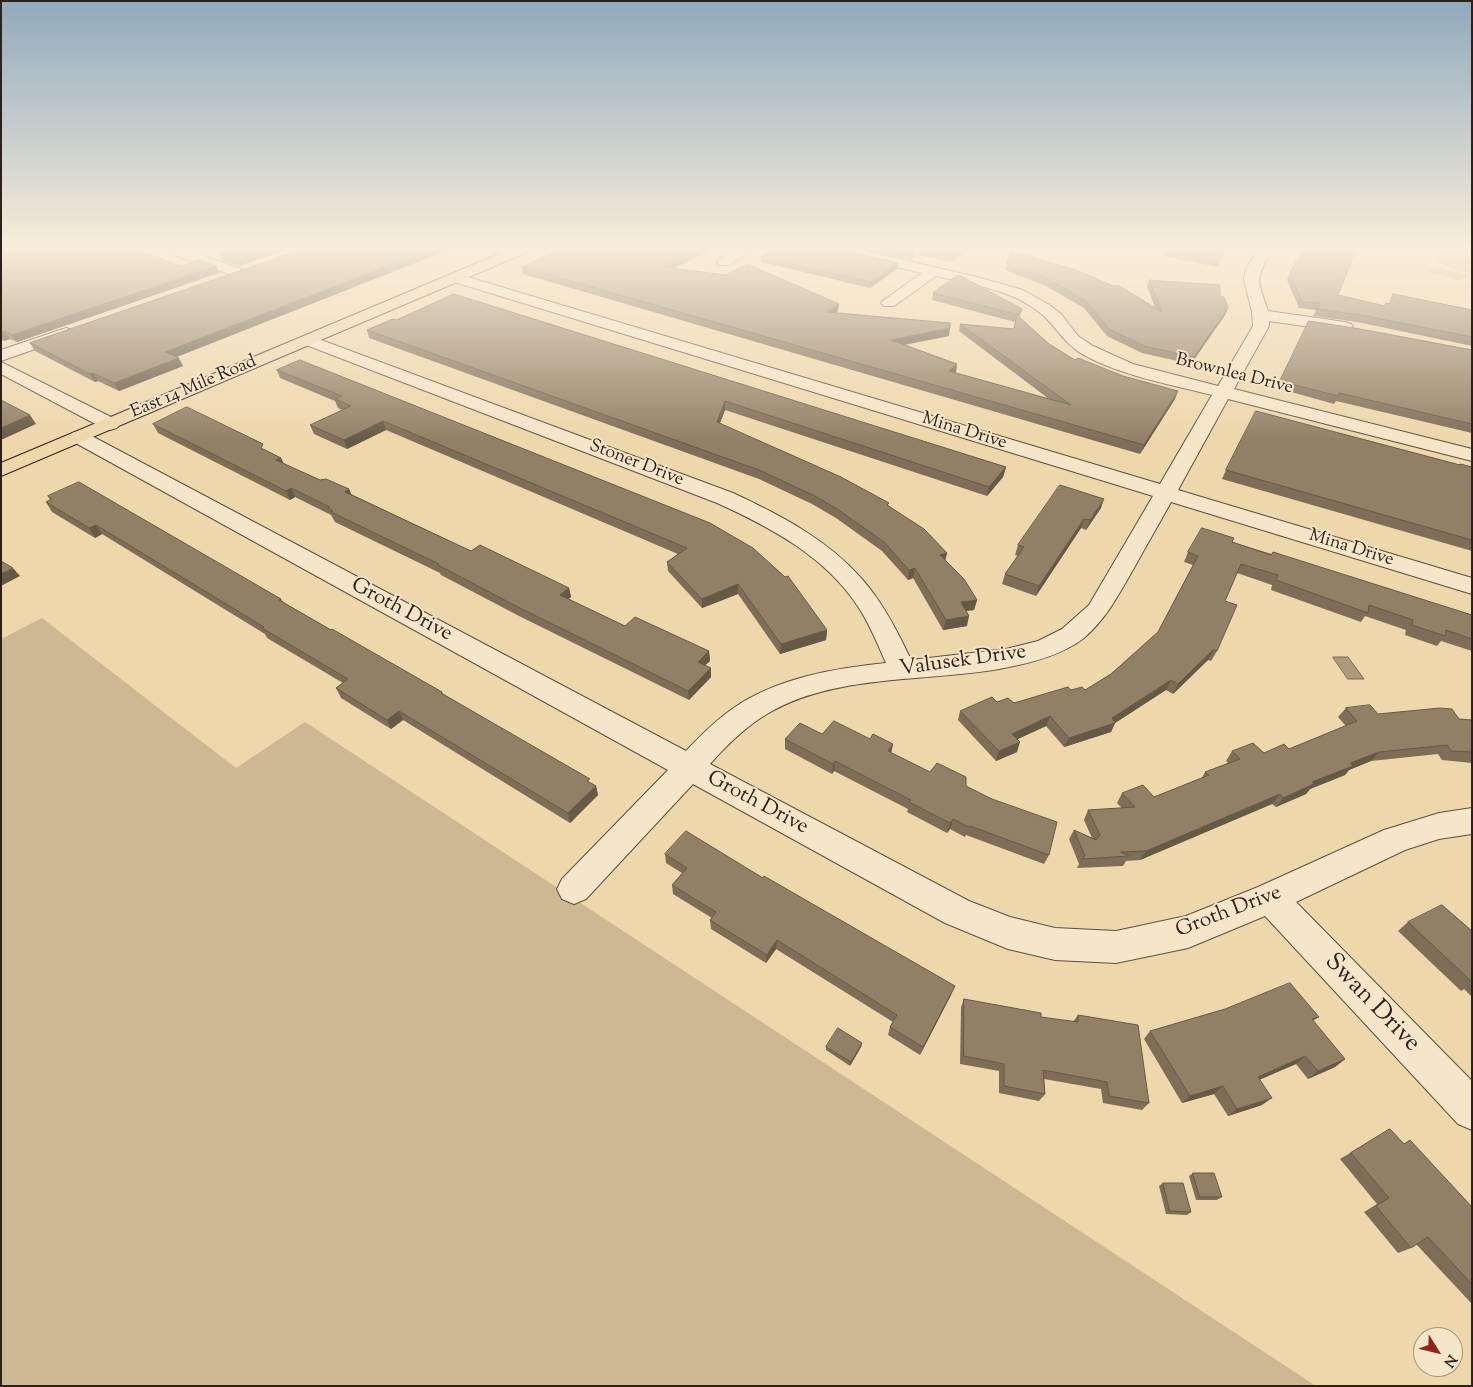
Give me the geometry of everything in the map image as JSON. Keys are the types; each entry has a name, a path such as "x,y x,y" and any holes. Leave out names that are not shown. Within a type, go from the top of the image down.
{"main road":[{"name":"East 14 Mile Road","path":"1,470 373,313"}],"street":[{"name":"Mina Drive","path":"571,313 1472,586"},
{"name":"Brownlea Drive","path":"1050,313 1055,316 1072,339 1087,350 1128,368 1472,455"},
{"path":"1262,315 1357,329"},
{"name":"Valusek Drive","path":"574,889 722,733 752,709 772,699 814,685 903,671 995,661 1034,652 1062,640 1079,628 1098,610 1167,493 1261,326 1262,315"},
{"path":"1,356 83,327"},
{"name":"Stoner Drive","path":"307,340 725,498 760,513 803,539 847,576 868,602 883,628 903,671"},
{"path":"1,367 110,424"},
{"name":"Groth Drive","path":"80,437 957,912 1008,932 1055,944 1116,947 1188,932 1270,898 1395,840 1439,826 1472,821"},
{"name":"Swan Drive","path":"1270,898 1472,1110"}],"shaded area":[{"path":"42,618 236,768 305,722 1316,1386 1,1386 1,639"},
{"path":"1333,657 1348,657 1364,679 1348,679"}],"building":[{"path":"1,313 78,313 12,335 5,331 1,332"},
{"path":"118,313 267,313 165,352 179,358 114,383 93,373 90,374 30,343"},
{"path":"412,313 514,313 1006,467 989,487 725,401 717,422 841,477 889,503 887,505 924,529 947,553 940,555 964,579 977,600 961,602 969,616 946,620 915,568 909,570 884,542 837,509 813,495 759,470 367,330 393,319 396,320"},
{"path":"682,313 835,313 950,323 950,328 891,340 957,364 949,371 1071,405 960,324 1014,329 1017,315 1049,344 1075,360 1078,358 1123,376 1178,391 1144,445"},
{"path":"1096,313 1225,313 1194,357 1144,346 1109,329"},
{"path":"1344,313 1472,313 1472,337"},
{"path":"1309,321 1472,350 1472,424 1339,393 1338,396 1280,381"},
{"path":"300,360 710,523 753,548 785,577 788,576 827,630 781,644 738,584 702,599 667,562 687,548 383,421 344,440 310,425 351,406 335,399 342,396 277,370"},
{"path":"1,400 30,415 1,428"},
{"path":"187,407 263,444 261,448 281,458 276,460 320,480 326,479 349,489 345,492 471,551 480,545 569,588 560,595 625,626 635,617 709,651 698,662 711,668 688,691 516,606 439,564 331,512 333,511 328,508 330,507 291,488 286,491 153,424"},
{"path":"1256,411 1472,467 1472,540 1226,470"},
{"path":"79,482 281,599 279,600 442,692 590,779 587,781 596,786 568,813 399,711 387,720 336,688 348,679 96,525 89,528 46,502 52,499 48,496"},
{"path":"1060,485 1104,499 1090,520 1084,519 1039,586 1005,574 1024,547 1018,545"},
{"path":"1202,528 1234,538 1232,542 1271,555 1273,552 1472,615 1472,639 1446,630 1445,636 1412,625 1413,620 1369,605 1368,613 1276,580 1278,575 1241,564 1225,601 1237,605 1217,651 1213,650 1178,684 1171,680 1112,718 1115,723 1069,738 1050,716 1012,734 1020,742 999,751 960,711 992,697 997,702 1008,698 1014,703 1068,687 1071,690 1082,687 1085,690 1111,674 1158,632 1198,556 1188,552"},
{"path":"1,561 13,568 1,574"},
{"path":"1370,705 1378,714 1440,708 1452,709 1459,719 1472,720 1472,752 1451,751 1447,745 1379,752 1350,763 1353,766 1312,782 1314,784 1283,798 1280,794 1146,851 1121,852 1129,856 1082,859 1085,856 1074,830 1096,840 1100,835 1088,810 1135,807 1122,793 1143,785 1154,797 1209,775 1205,772 1240,759 1232,751 1253,743 1264,753 1284,744 1289,749 1357,721 1346,708"},
{"path":"834,721 870,739 873,734 893,744 888,751 930,772 937,763 966,777 966,786 992,799 1057,822 1049,855 969,827 953,819 950,823 909,802 911,800 835,761 833,764 785,739 800,723 822,734"},
{"path":"686,831 763,878 764,876 955,986 923,1047 890,1027 897,1015 777,940 767,955 710,920 716,912 672,885 687,868 665,854"},
{"path":"1442,905 1472,931 1472,982 1408,922"},
{"path":"1290,983 1319,1017 1312,1019 1345,1059 1318,1071 1305,1056 1258,1077 1272,1098 1237,1109 1223,1086 1190,1096 1150,1031 1225,1009"},
{"path":"964,999 1041,1013 1041,1017 1078,1022 1078,1015 1138,1025 1149,1103 1109,1096 1107,1082 1043,1070 1045,1094 1004,1086 1004,1064 964,1056"},
{"path":"838,1028 862,1043 851,1062 826,1047"},
{"path":"1390,1129 1404,1144 1410,1140 1472,1207 1472,1284 1428,1237 1411,1248 1376,1206 1389,1198 1351,1153"},
{"path":"1193,1173 1214,1173 1222,1197 1200,1197"},
{"path":"1163,1183 1183,1183 1191,1212 1170,1211"}]}
